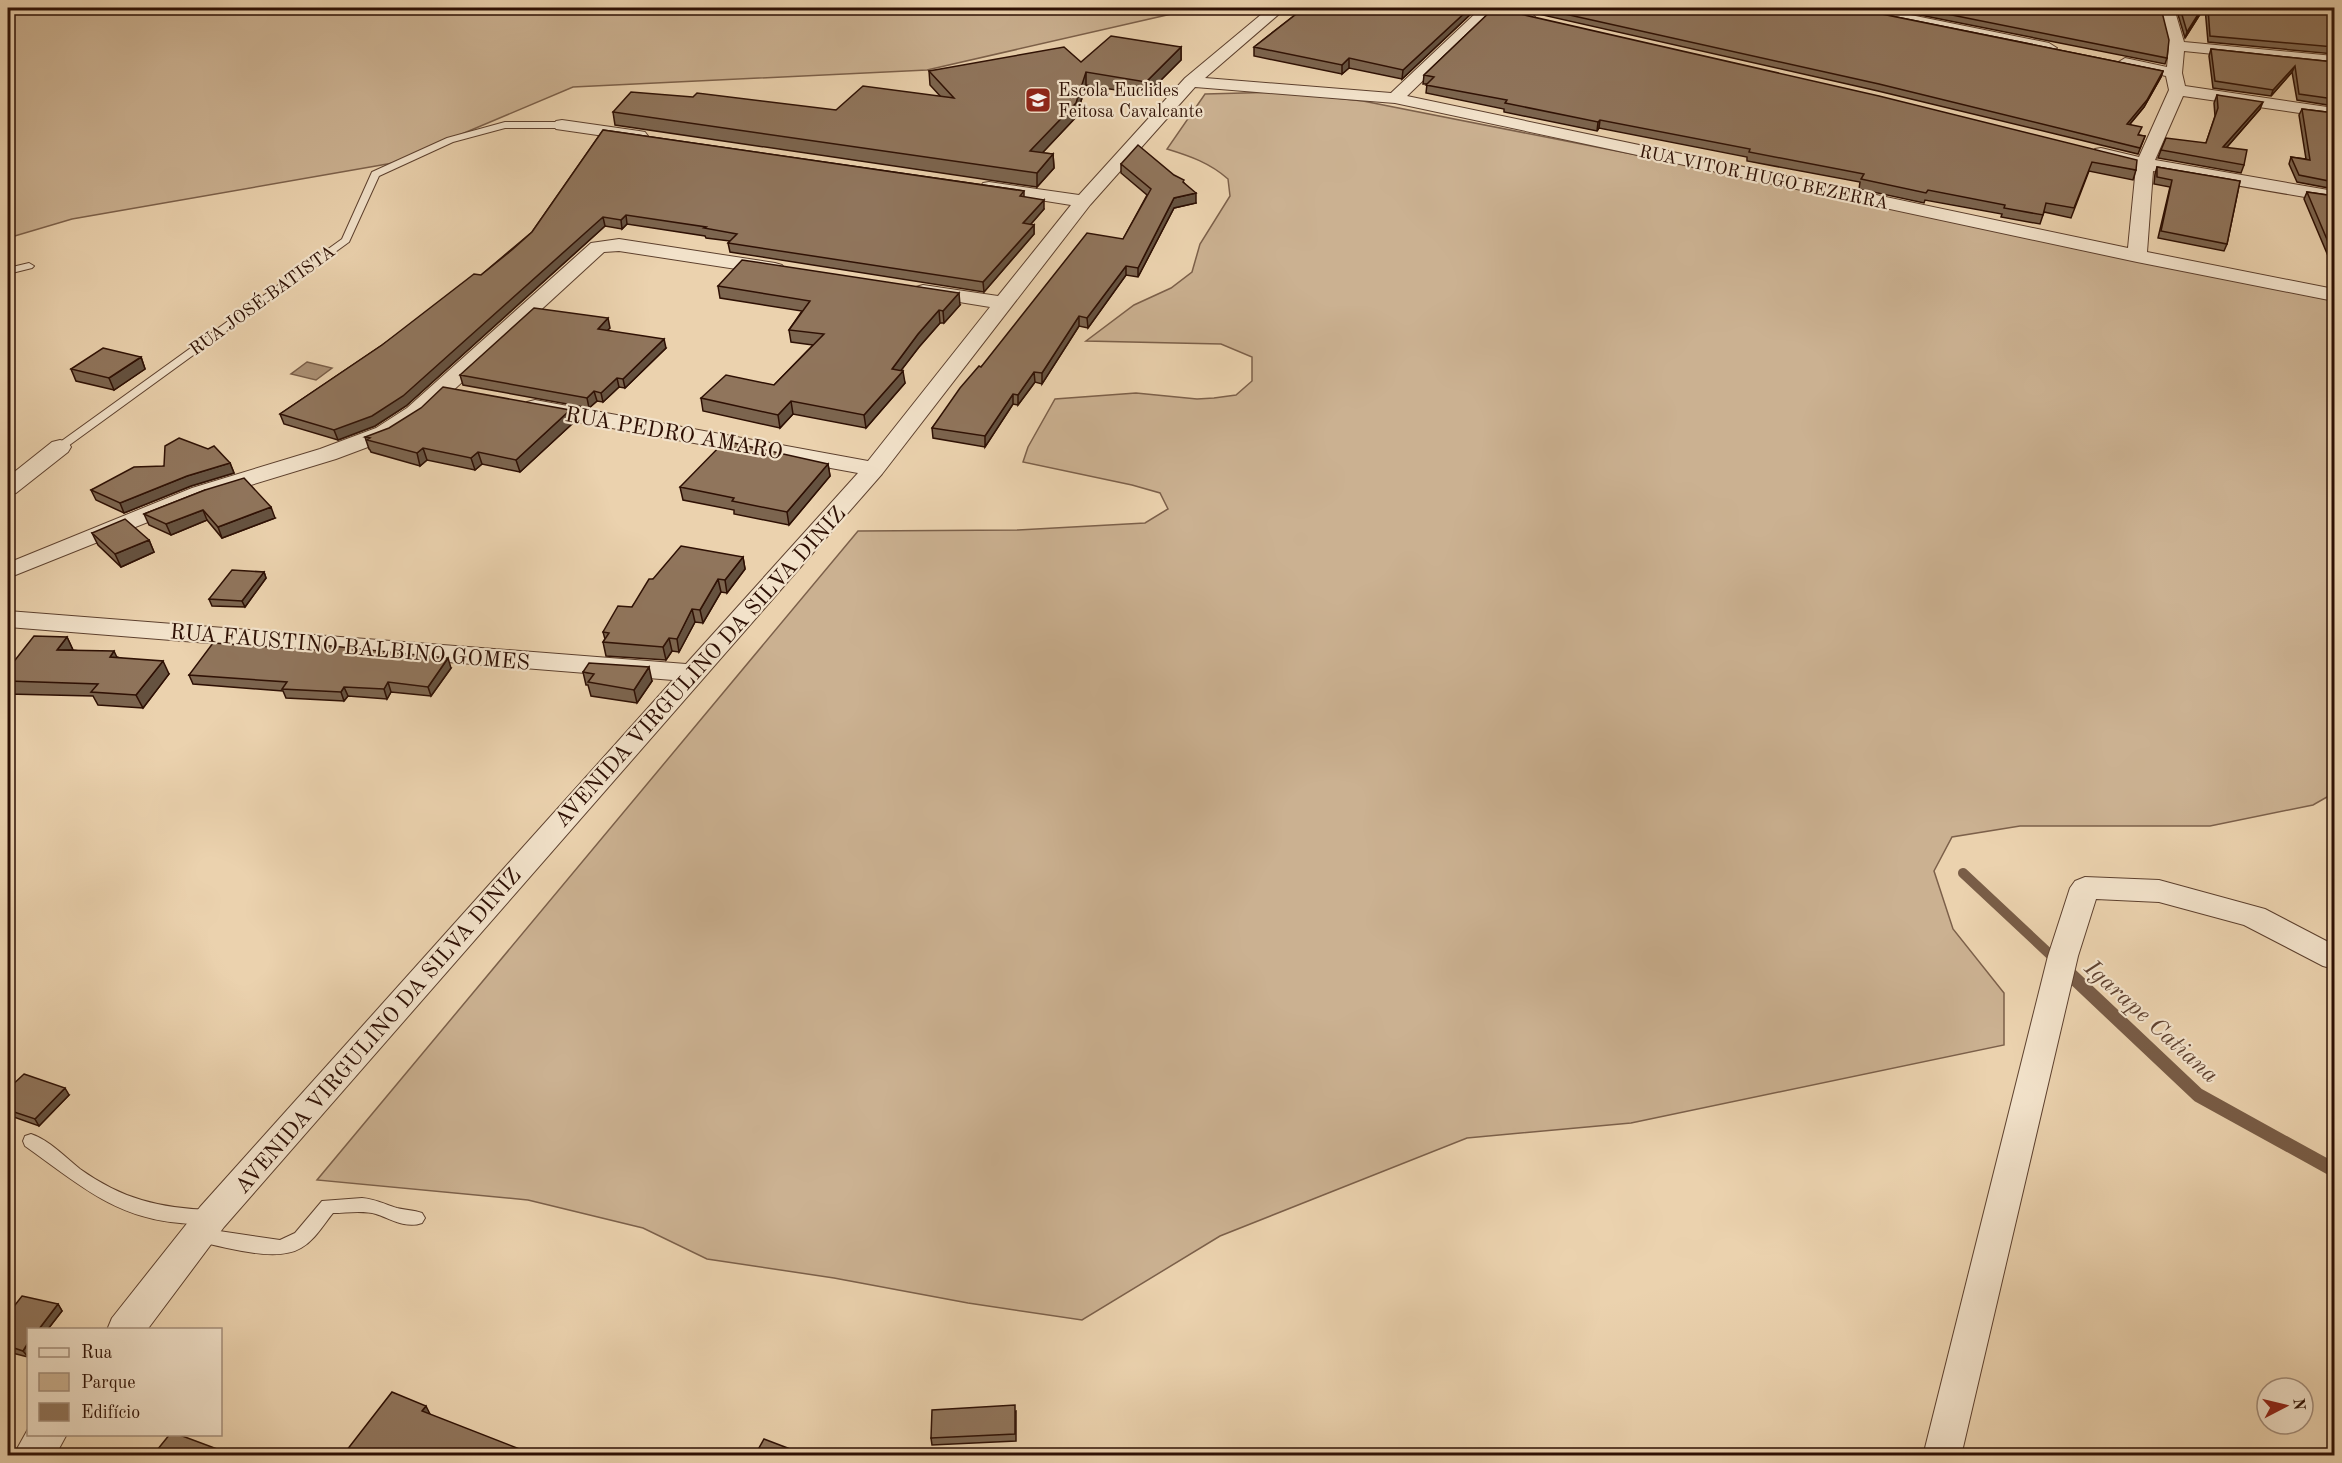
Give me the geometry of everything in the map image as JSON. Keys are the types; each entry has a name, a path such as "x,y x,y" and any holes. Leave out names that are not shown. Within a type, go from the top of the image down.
{"street":[{"name":"AVENIDA VIRGULINO DA SILVA DINIZ","path":"126,1328 205,1226 873,469 1083,201 1191,81 1278,8"},
{"path":"1395,98 1487,8 1546,22"},
{"path":"1856,8 2068,52"},
{"path":"1919,21 1930,8"},
{"path":"2137,256 2145,164 2175,81 2177,46 2167,8"},
{"path":"2177,46 2334,61"},
{"path":"2115,61 2175,81 2334,112"},
{"name":"RUA VITOR HUGO BEZERRA","path":"1191,81 1395,98 2137,256 2334,295"},
{"name":"RUA JOSÉ BATISTA","path":"562,125 657,139"},
{"path":"2089,150 2145,164 2334,197"},
{"path":"976,186 1083,201"},
{"path":"8,571 181,500 328,454 384,433 415,413 598,247 619,245 793,272"},
{"path":"909,289 1002,303"},
{"path":"440,389 463,393"},
{"name":"RUA PEDRO AMARO","path":"510,402 873,469"},
{"path":"8,488 60,447"},
{"name":"RUA FAUSTINO BALBINO GOMES","path":"8,619 692,673"},
{"path":"1942,1455 2063,956 2085,888 2159,891 2254,917 2334,958"},
{"path":"32,1455 46,1436"}],"lane":[{"name":"RUA JOSÉ BATISTA","path":"60,447 346,240 375,174 450,140 505,125 562,125"},
{"path":"8,271 29,266"},
{"path":"31,1141 83,1181 134,1208 174,1217 280,1248 291,1246 304,1236 328,1206 378,1207 395,1215 416,1218"}],"green space":[{"path":"8,8 1185,8 1180,12 927,70 573,87 393,163 72,219 8,238"},
{"path":"1280,92 1363,101 1779,183 2334,301 2334,793 2313,805 2210,826 2020,826 1952,837 1934,871 1953,929 2004,993 2004,1045 1631,1123 1467,1138 1220,1236 1082,1320 707,1259 643,1228 528,1200 317,1180 858,531 1018,530 1145,523 1168,509 1160,493 1023,462 1028,447 1055,399 1136,393 1197,399 1214,398 1236,395 1252,381 1252,357 1221,344 1086,341 1134,305 1171,288 1192,272 1200,244 1230,196 1228,179 1221,173 1184,154 1167,149 1205,94"}],"shaded area":[{"path":"307,362 332,368 316,380 291,374"}],"building":[{"path":"1304,8 1470,8 1403,70 1349,58 1342,65 1254,47"},
{"path":"1494,8 1879,96 2137,160 2136,170 2092,162 2074,208 2046,203 2043,215 2004,208 2005,205 1928,190 1926,193 1861,179 1864,174 1749,152 1750,149 1600,120 1598,122 1505,103 1507,100 1426,85 1434,77 1424,75"},
{"path":"1538,8 1854,8 2163,71 2147,100 2127,124 2142,127 2138,135 2145,136 2140,148 1879,84"},
{"path":"1917,8 2041,8 2071,13 2075,8 2161,8 2169,40 2167,58"},
{"path":"2180,8 2202,8 2187,32"},
{"path":"2208,8 2334,8 2334,47 2210,36"},
{"path":"1111,36 1181,47 1146,82 1086,72 1076,103 1030,151 1053,154 1037,173 613,112 631,92 693,97 697,93 836,110 863,86 954,98 929,71 1064,47 1081,62"},
{"path":"2211,49 2334,62 2334,99 2299,94 2295,66 2273,90 2215,81"},
{"path":"2217,95 2263,102 2223,147 2247,150 2244,165 2161,150 2166,138 2206,143 2218,108"},
{"path":"2302,109 2334,113 2334,182 2299,175 2291,157 2310,160"},
{"path":"603,130 1024,191 1020,196 1044,200 1023,223 1034,225 983,282 728,243 737,234 704,228 706,227 626,215 621,220 603,217 403,396 372,416 334,430 280,414 382,345 474,274 481,275 513,249 532,232"},
{"path":"1138,145 1174,175 1184,180 1183,182 1196,193 1174,198 1138,268 1126,266 1087,318 1079,316 1042,373 1034,372 1018,395 1013,394 985,436 932,428 960,388 979,366 981,367 1087,233 1123,239 1151,189 1121,164"},
{"path":"2157,167 2240,181 2227,244 2161,231 2172,180 2157,177"},
{"path":"2307,192 2334,196 2334,256"},
{"path":"742,260 959,293 943,311 939,310 918,334 892,369 903,371 864,415 791,401 778,415 701,398 726,375 774,385 824,334 789,330 810,301 718,286"},
{"path":"534,308 608,318 598,329 664,339 623,379 617,378 601,393 594,391 587,398 460,375"},
{"path":"103,348 141,357 109,378 71,369"},
{"path":"443,387 570,410 516,460 478,452 471,458 423,448 417,453 367,440 370,438 365,437 389,428 421,408"},
{"path":"179,438 208,449 214,446 230,463 187,476 120,503 91,490 134,467 164,466 165,446"},
{"path":"725,441 828,464 787,512 732,501 734,498 680,487"},
{"path":"244,478 271,507 218,527 203,510 166,524 144,514 205,490"},
{"path":"125,519 149,540 115,554 92,533"},
{"path":"681,546 743,557 725,580 718,579 700,610 692,609 677,639 669,638 663,647 603,642 609,633 603,632 618,606 632,607 649,579 653,579"},
{"path":"232,570 264,572 242,601 209,599"},
{"path":"34,636 67,637 57,650 114,651 110,657 163,661 136,695 91,692 98,684 8,681 8,669"},
{"path":"213,643 318,650 322,645 448,658 428,687 388,682 384,689 344,687 341,692 282,689 287,682 189,675"},
{"path":"589,663 649,667 634,690 588,682 594,674 583,672"},
{"path":"24,1074 65,1088 35,1119 8,1110 8,1089"},
{"path":"22,1296 58,1304 40,1328 27,1328 27,1345 23,1351 8,1346 8,1314"},
{"path":"392,1392 426,1406 422,1411 535,1455 343,1455"},
{"path":"1015,1405 1015,1434 931,1438 932,1410"},
{"path":"168,1436 182,1436 228,1453 226,1455 153,1455"},
{"path":"764,1439 806,1455 755,1455"}],"waterway":[{"name":"Igarape Catiana","path":"1963,873 2057,961"},
{"name":"Igarape Catiana","path":"2055,960 2198,1095 2334,1170"}],"place":[{"name":"Escola Euclides Feitosa Cavalcante","path":"1038,100"}]}
